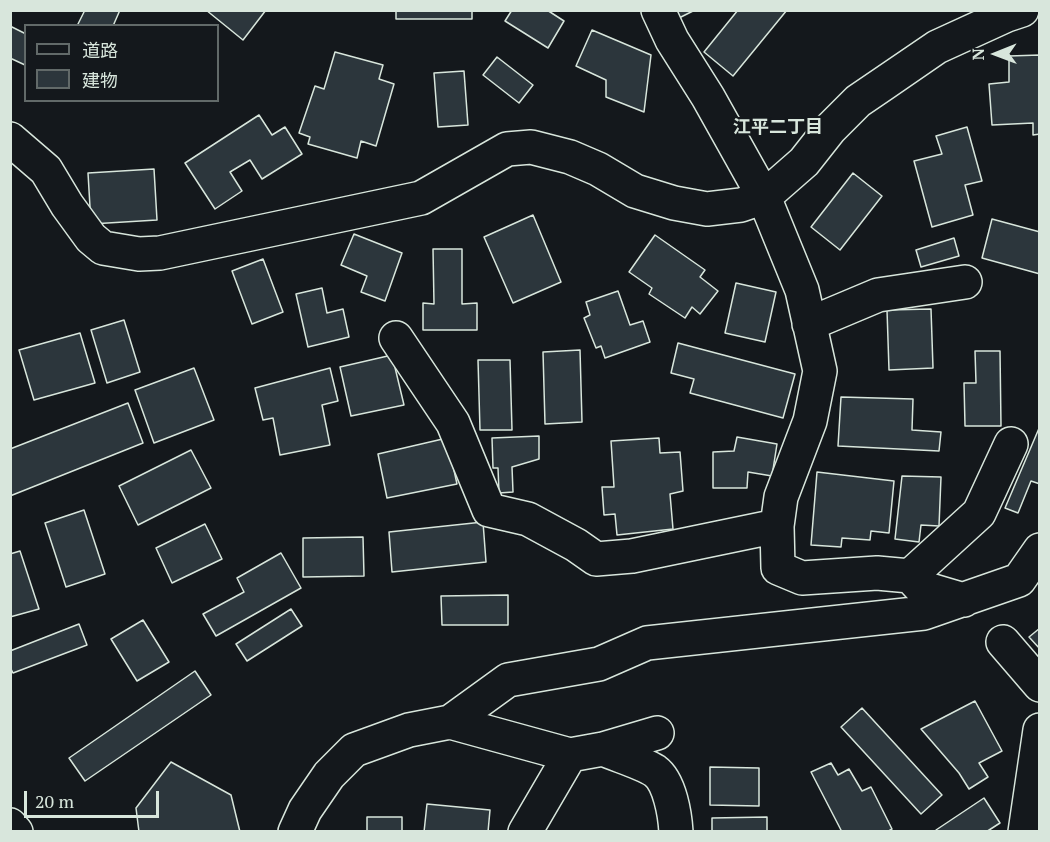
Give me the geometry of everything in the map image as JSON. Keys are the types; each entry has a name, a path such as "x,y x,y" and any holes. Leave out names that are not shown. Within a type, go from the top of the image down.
{"street":[{"path":"658,10 672,40 708,97 764,197 802,290 820,371 810,421 781,497 777,526 778,568 802,578 877,573 910,576 920,587 964,600"},
{"path":"10,139 46,170 67,205 91,238 103,248 139,254 160,253 421,198 507,149 531,147 570,157 635,191 674,203 706,209 741,205 764,197 804,162 830,129 858,101 937,47 1022,10"},
{"path":"809,324 878,295 965,282"},
{"path":"396,338 453,423 489,510 528,519 576,545 596,559 632,556 777,526"},
{"path":"910,576 979,513 1011,444"},
{"path":"295,831 304,810 329,775 354,750 409,730 450,722 508,680 599,664 647,643 924,613 1019,580 1040,550"},
{"path":"1003,642 1040,685"},
{"path":"450,722 570,755 603,749 657,733"},
{"path":"1025,831 1040,730"},
{"path":"603,749 657,772 668,791 675,812 676,831"},
{"path":"525,831 570,755"},
{"path":"10,825 16,831"}],"building":[{"path":"85,10 120,10 114,24 78,24"},
{"path":"206,10 266,10 243,40"},
{"path":"396,10 472,10 472,19 396,19"},
{"path":"512,10 547,10 564,21 548,48 505,21"},
{"path":"675,10 695,10 679,18"},
{"path":"738,10 787,10 733,76 704,52"},
{"path":"10,26 24,33 24,65 10,58"},
{"path":"592,30 651,55 644,112 606,97 606,80 576,66"},
{"path":"335,52 383,65 379,79 394,84 376,146 361,141 357,158 308,144 310,137 299,133 315,86 324,89"},
{"path":"1040,55 1040,134 1033,135 1033,123 992,125 989,84 1009,82 1009,56"},
{"path":"497,57 533,85 519,103 483,75"},
{"path":"464,71 468,125 438,127 434,73"},
{"path":"259,115 272,135 285,127 302,154 262,179 250,160 230,172 242,191 215,209 185,163"},
{"path":"967,127 982,181 965,185 973,215 932,227 914,161 942,154 936,136"},
{"path":"154,169 157,220 91,224 88,173"},
{"path":"853,173 882,196 840,250 811,227"},
{"path":"533,215 561,282 513,303 484,237"},
{"path":"992,219 1040,232 1040,274 982,258"},
{"path":"354,234 402,253 385,301 361,292 367,276 341,265"},
{"path":"655,235 705,270 700,277 718,291 700,314 692,307 685,318 649,294 652,288 629,272"},
{"path":"954,238 959,256 921,267 916,250"},
{"path":"433,249 462,249 462,304 477,303 477,330 423,330 423,303 434,304"},
{"path":"263,259 283,312 252,324 232,271"},
{"path":"736,283 776,292 765,342 725,333"},
{"path":"322,288 327,313 343,309 349,337 308,347 296,294"},
{"path":"618,291 630,325 643,321 650,342 605,358 601,346 596,348 584,318 590,315 586,302"},
{"path":"931,309 933,368 889,370 887,310"},
{"path":"124,320 140,372 107,383 91,330"},
{"path":"80,333 95,383 34,400 19,350"},
{"path":"678,343 795,374 783,418 690,393 694,379 671,373"},
{"path":"580,350 582,422 545,424 543,352"},
{"path":"975,351 1000,351 1001,426 965,426 964,383 976,383"},
{"path":"392,355 404,405 351,416 340,367"},
{"path":"478,360 510,360 512,430 480,430"},
{"path":"194,368 214,420 154,443 135,390"},
{"path":"330,368 338,401 322,405 330,445 280,455 273,418 263,420 255,388"},
{"path":"841,397 913,399 912,430 941,432 939,451 838,446"},
{"path":"128,403 143,443 10,496 10,449"},
{"path":"1040,426 1040,484 1031,481 1018,513 1005,508"},
{"path":"539,436 539,459 512,467 513,492 499,493 498,468 493,468 492,438"},
{"path":"737,437 777,444 772,476 748,472 747,488 713,488 713,452 734,451"},
{"path":"447,438 457,484 387,498 378,454"},
{"path":"659,438 660,453 680,452 683,491 670,494 673,529 617,535 615,514 604,515 602,487 614,487 611,441"},
{"path":"191,450 211,488 138,525 119,486"},
{"path":"817,472 894,481 889,533 871,531 870,540 842,538 841,547 811,545"},
{"path":"902,476 941,477 939,526 921,525 919,542 895,539"},
{"path":"84,510 105,574 66,587 45,523"},
{"path":"483,522 486,562 392,572 389,532"},
{"path":"205,524 222,559 172,583 156,548"},
{"path":"363,537 364,576 303,577 303,538"},
{"path":"20,551 39,609 10,617 10,554"},
{"path":"281,553 301,588 216,636 203,614 244,592 237,578"},
{"path":"508,595 508,625 442,625 441,596"},
{"path":"291,609 302,626 247,661 236,644"},
{"path":"143,620 169,662 137,681 111,639"},
{"path":"79,624 87,645 13,673 10,667 10,651"},
{"path":"1040,628 1040,649 1029,637"},
{"path":"195,671 211,695 85,781 69,758"},
{"path":"975,701 1002,751 979,763 988,777 969,789 959,773 921,729"},
{"path":"862,708 942,795 921,814 841,727"},
{"path":"171,762 231,795 240,832 139,832 136,808"},
{"path":"831,763 838,775 849,769 862,791 871,787 892,829 887,832 842,832 811,772"},
{"path":"710,767 759,768 759,806 710,805"},
{"path":"984,798 1000,823 986,832 937,832 936,830"},
{"path":"427,804 490,810 488,832 424,832"},
{"path":"367,817 402,817 402,832 367,832"},
{"path":"767,817 767,832 712,832 712,818"}],"district":[{"name":"江平二丁目","path":"778,128"}]}
